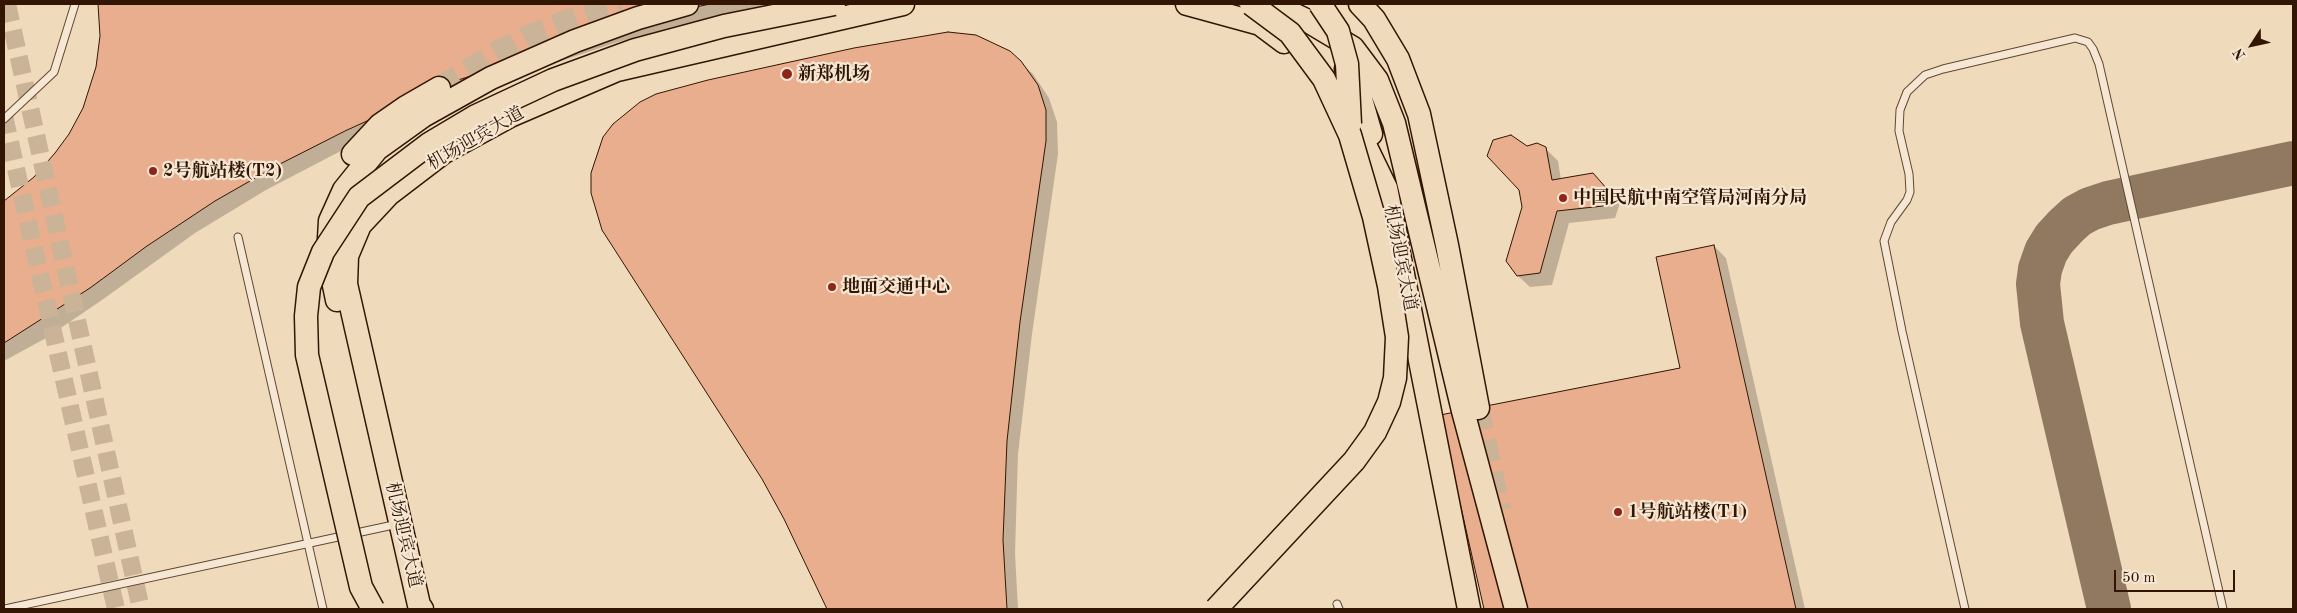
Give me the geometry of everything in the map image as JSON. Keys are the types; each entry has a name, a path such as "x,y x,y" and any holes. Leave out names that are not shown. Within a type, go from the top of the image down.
{"main road":[{"path":"373,403 349,345 334,288 328,256 330,221 344,190 377,149 423,116 491,78 575,41 638,18 687,4"},
{"path":"309,287 323,252 360,197 429,144 476,116 553,80 635,50 724,26 834,4"},
{"name":"机场迎宾大道","path":"422,609 400,523 346,284 347,256 360,225 389,194 444,152 510,116 617,70 903,4"},
{"path":"1193,5 1250,4 1290,33 1324,79 1350,135 1374,217 1390,295 1396,338 1395,378 1389,402 1375,432 1354,461 1216,609"},
{"path":"1272,4 1311,10 1338,31 1347,64 1350,135"},
{"path":"1360,4 1374,19 1398,59 1418,114 1447,245 1478,408"},
{"name":"机场迎宾大道","path":"1193,5 1260,24 1306,58 1340,94 1386,188 1469,609"},
{"path":"1311,10 1353,48 1377,80 1394,123 1417,212 1463,411 1516,609"},
{"path":"1311,10 1359,92 1386,188"},
{"path":"373,609 361,587 307,355 306,316 314,241 330,192 356,150 380,125 439,88"}],"lane":[{"path":"4,119 54,72 76,4"},
{"path":"1965,609 1902,332 1884,241 1890,222 1907,200 1910,192 1909,174 1899,131 1900,110 1907,92 1925,76 1943,69 2075,38 2088,42 2099,64 2223,609"},
{"path":"238,237 323,609"},
{"path":"5,609 400,523"}],"building":[{"name":"2号航站楼(T2)","path":"98,4 710,4 664,14 452,82 345,131 278,165 215,201 147,246 90,288 4,343 4,201 34,177 55,153 69,134 83,108 96,67 100,36"},
{"name":"地面交通中心","path":"948,32 976,35 1010,51 1021,61 1038,85 1046,110 1046,141 1020,322 1007,441 1003,540 1007,609 827,609 784,519 762,479 602,230 591,193 591,173 603,137 613,124 640,102 656,94 708,80 854,48"},
{"name":"中国民航中南空管局河南分局","path":"1511,135 1527,146 1537,143 1546,147 1552,180 1593,173 1608,190 1603,206 1557,211 1540,273 1517,276 1506,261 1522,207 1519,190 1487,156 1493,140"},
{"name":"1号航站楼(T1)","path":"1714,245 1796,609 1484,609 1440,415 1680,368 1656,257"}],"taxiway":[{"path":"2109,609 2042,323 2038,284 2040,269 2046,252 2054,239 2066,226 2077,216 2090,209 2108,203 2293,163"}],"tunnel":[{"path":"7,4 141,609"},
{"path":"439,88 497,52 528,36 569,20 621,4"},
{"path":"4,116 116,609"},
{"path":"1478,408 1500,510"}],"place":[{"name":"新郑机场","path":"787,74"},
{"name":"2号航站楼(T2)","path":"153,171"},
{"name":"中国民航中南空管局河南分局","path":"1563,198"},
{"name":"地面交通中心","path":"832,287"},
{"name":"1号航站楼(T1)","path":"1618,512"}]}
